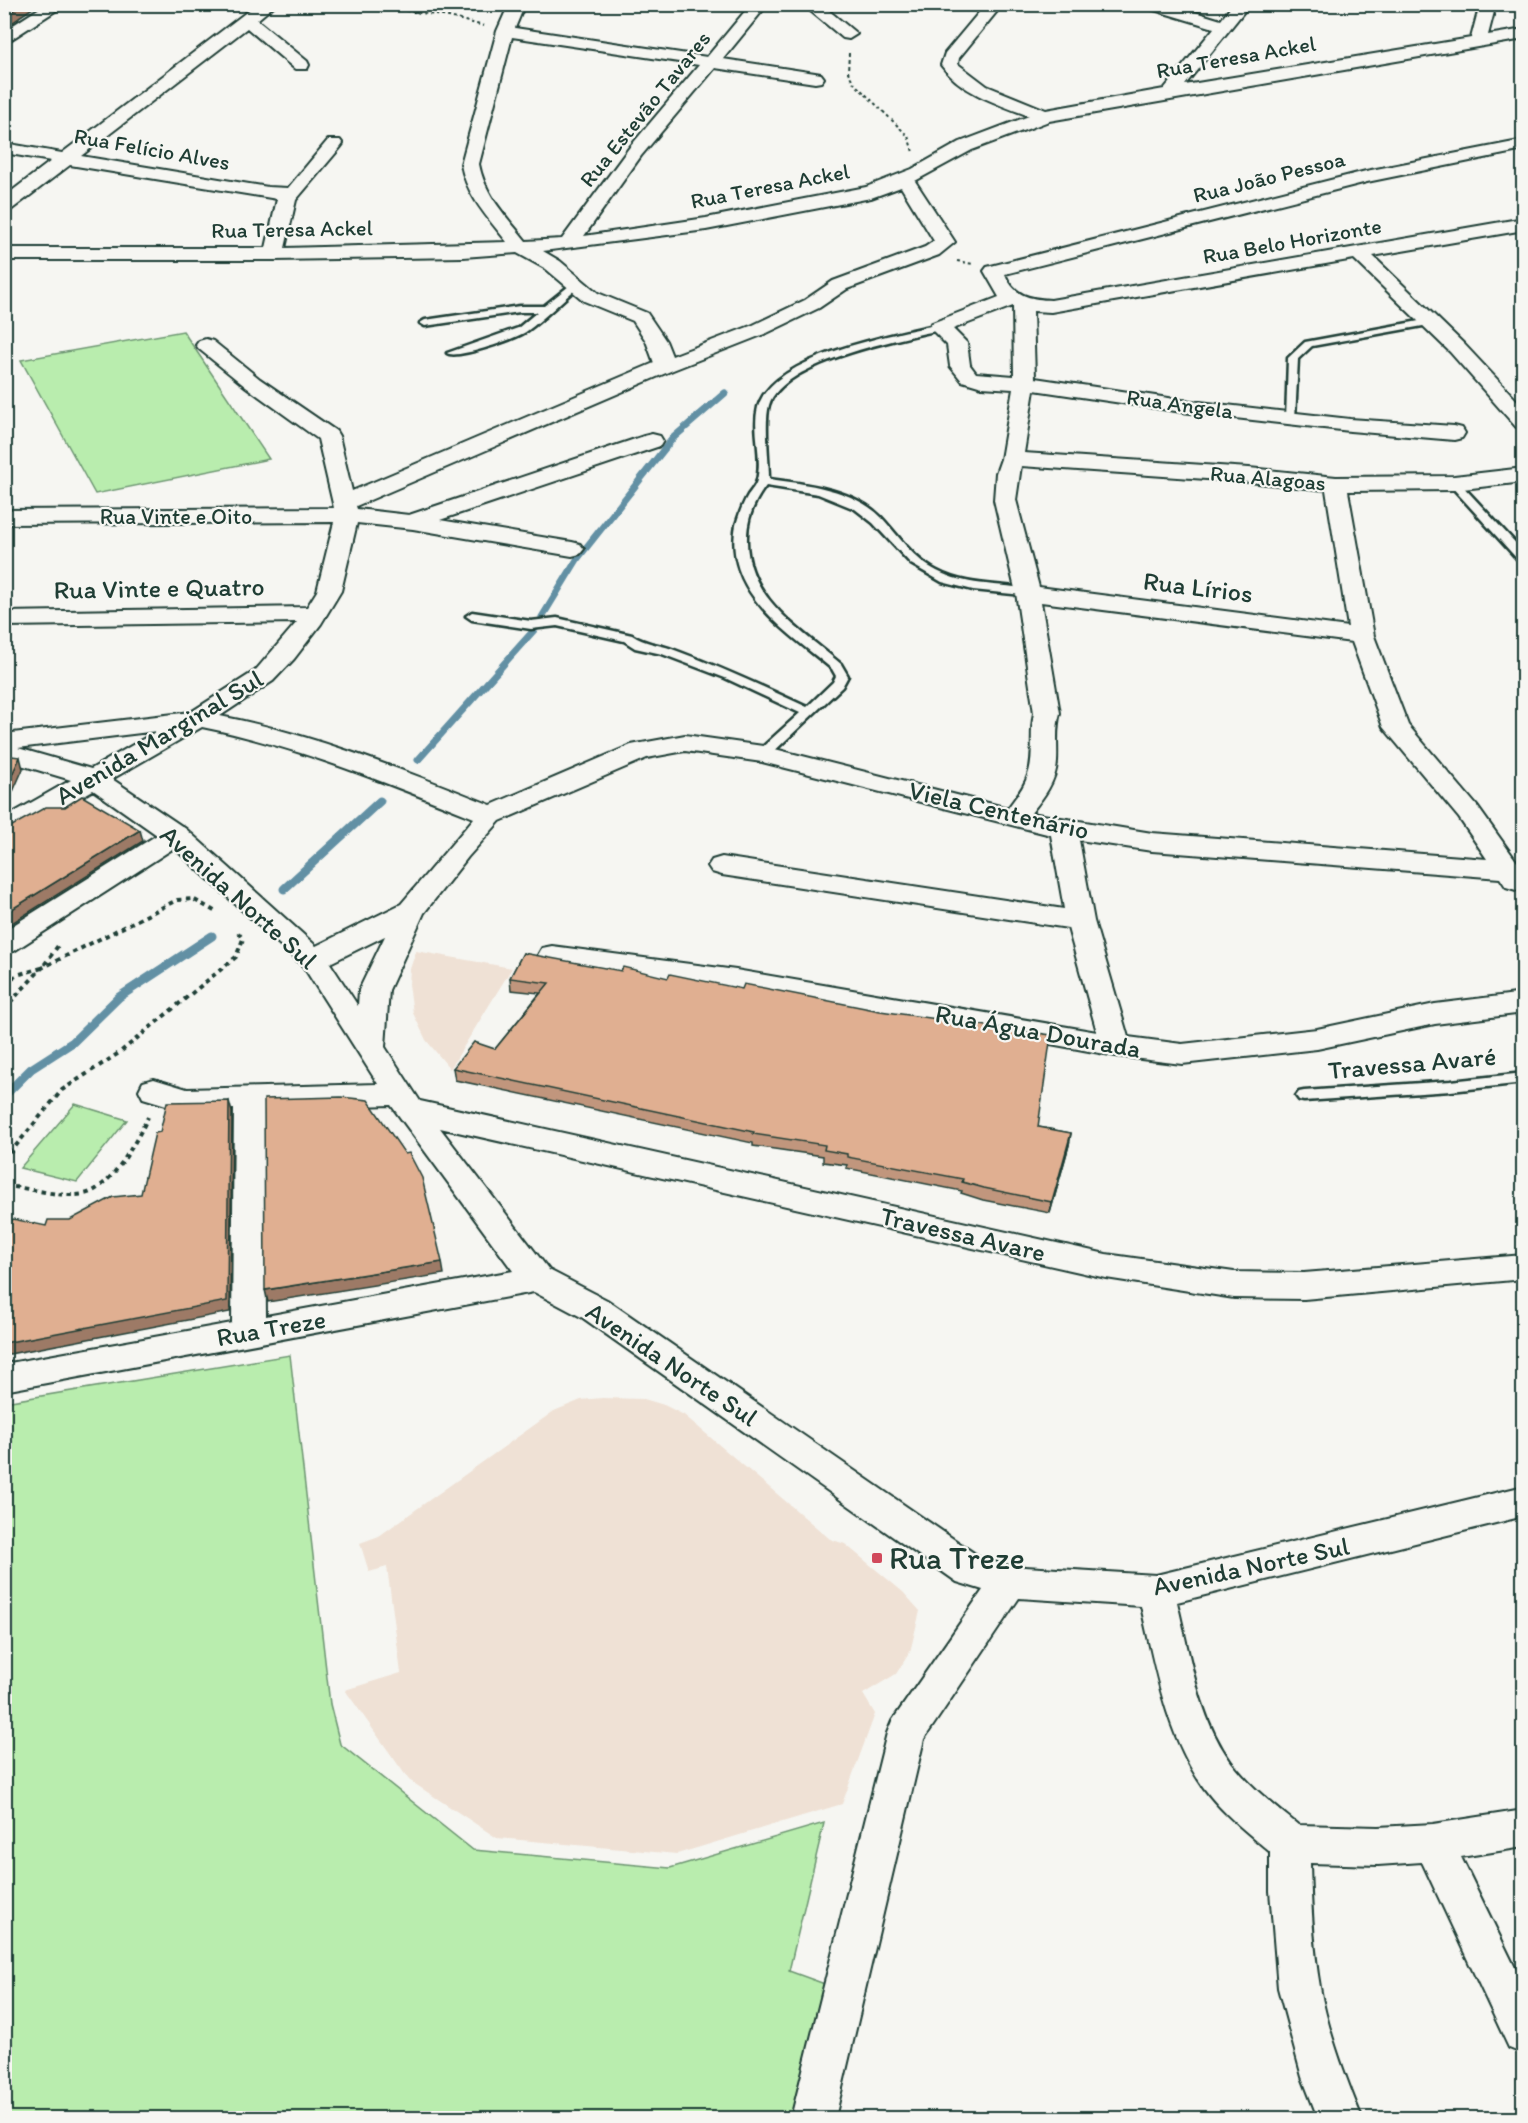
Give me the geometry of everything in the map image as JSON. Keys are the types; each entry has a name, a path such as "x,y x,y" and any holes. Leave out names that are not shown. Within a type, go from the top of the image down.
{"street":[{"path":"4,39 58,4"},
{"path":"4,206 267,4"},
{"path":"517,4 505,31 470,164 473,182 488,206 522,248 553,265 591,297 640,316 656,341 666,366"},
{"name":"Rua Estevão Tavares","path":"568,244 636,152 760,4"},
{"path":"810,4 849,34"},
{"path":"995,4 951,57 949,65 967,82 982,91 1045,116"},
{"path":"1150,4 1225,26"},
{"path":"1170,93 1242,4"},
{"path":"1478,41 1488,4"},
{"path":"246,19 301,65"},
{"path":"505,31 815,78"},
{"name":"Rua Teresa Ackel","path":"4,254 274,254 522,248 568,244 706,224 870,192 905,179 966,146 1045,116 1524,34"},
{"path":"274,254 286,198 293,194 334,144"},
{"name":"Rua João Pessoa","path":"1017,302 998,284 994,271 1366,177 1524,145"},
{"name":"Rua Felício Alves","path":"4,148 268,193 293,194"},
{"path":"345,509 666,366 760,329 812,304 840,285 933,251 945,242 905,179"},
{"name":"Rua Belo Horizonte","path":"1017,302 1069,305 1524,224"},
{"path":"1360,254 1431,322 1524,422"},
{"path":"939,327 1017,302 1025,383 1012,459 1007,473 1005,500 1028,593 1047,713 1042,729 1043,769 1034,788 1014,818"},
{"name":"Rua Angela","path":"939,327 957,343 960,366 969,377 982,381 1025,383 1290,419 1454,433"},
{"name":"Avenida Marginal Sul","path":"4,830 198,719 264,676 285,654 329,591 336,569 345,509 328,436 253,383 206,345"},
{"path":"413,522 652,441"},
{"name":"Rua Alagoas","path":"1012,459 1237,474 1336,484 1454,483 1524,475"},
{"path":"1336,484 1362,636 1396,727 1518,877"},
{"name":"Rua Vinte e Oito","path":"4,517 345,509 572,549"},
{"name":"Rua Lírios","path":"1028,593 1362,636"},
{"name":"Rua Vinte e Quatro","path":"4,619 315,614"},
{"path":"4,742 198,719 249,729 303,744 378,770 491,815 430,884 411,910 374,990 370,1049"},
{"name":"Viela Centenário","path":"491,815 640,751 685,743 763,754 1064,829 1152,842 1274,850 1518,877"},
{"name":"Avenida Norte Sul","path":"4,753 95,779 176,835 313,959 404,1102 537,1280 595,1309 970,1571 1009,1581 1156,1591 1524,1501"},
{"path":"1064,829 1080,921 1116,1046"},
{"path":"4,944 176,835"},
{"path":"722,866 1080,921"},
{"path":"313,959 411,910"},
{"name":"Rua Água Dourada","path":"552,955 736,980 902,1007 1116,1046 1182,1054 1317,1040 1435,1014 1524,1003"},
{"name":"Travessa Avare","path":"153,1090 186,1100 249,1098 404,1102 1106,1266 1234,1285 1304,1286 1524,1267"},
{"path":"249,1098 249,1332"},
{"name":"Rua Treze","path":"4,1378 537,1280"},
{"path":"813,2118 906,1733 1009,1581"},
{"path":"1156,1591 1184,1700 1196,1735 1216,1773 1251,1810 1290,1844 1378,1846 1433,1843 1524,1828"},
{"path":"1433,1843 1524,2033"},
{"path":"1290,1844 1290,1891 1299,1988 1324,2077 1340,2118"}],"lane":[{"path":"453,353 511,336 522,330 574,285"},
{"path":"425,323 520,309 546,309"},
{"path":"1290,419 1293,358 1309,344 1431,322"},
{"path":"763,754 838,684 842,676 831,662 778,617 756,594 744,572 739,543 744,514 753,495 763,482 764,448 760,428 766,399 781,381 800,368 832,356 939,327"},
{"path":"763,482 790,485 848,499 871,515 922,567 943,578 1028,593"},
{"path":"1454,483 1524,560"},
{"path":"472,616 531,625 557,622 628,638 639,645 666,651 729,675 808,712"},
{"name":"Travessa Avaré","path":"1304,1096 1451,1086 1524,1078"}],"path":[{"path":"358,4 449,17 505,31"},
{"path":"849,34 848,72 854,83 908,136 911,151 928,167"},
{"path":"4,1009 42,968 177,900 193,899 227,918"},
{"path":"4,1161 62,1090 120,1053 236,957 243,939 232,925"},
{"path":"14,1187 84,1194 104,1182 129,1150 147,1119 153,1090"}],"shaded area":[{"path":"416,951 512,968 450,1069 426,1040 413,1013 409,984 410,969"},
{"path":"644,1399 664,1405 684,1415 830,1539 845,1544 903,1592 920,1611 910,1652 896,1674 863,1694 875,1714 842,1804 677,1854 497,1838 409,1780 345,1690 401,1673 387,1567 369,1572 360,1543 379,1536 554,1411 581,1400"}],"green space":[{"path":"183,331 269,459 95,494 21,360"},
{"path":"75,1104 127,1120 77,1182 20,1168"},
{"path":"290,1355 330,1704 340,1744 473,1850 670,1868 824,1823 789,1971 833,1987 801,2118 5,2118 5,1402"}],"building":[{"path":"4,4 20,4 4,16"},
{"path":"4,755 20,757 4,792"},
{"path":"82,796 140,830 4,914 4,827 12,826 46,807 65,807"},
{"path":"523,953 621,971 623,967 668,978 670,974 742,989 744,984 880,1011 1051,1035 1038,1127 1071,1133 1052,1202 984,1188 962,1182 963,1179 847,1157 847,1154 824,1150 825,1145 753,1134 754,1132 453,1068 474,1042 495,1049 549,983 510,978"},
{"path":"341,1097 368,1100 405,1154 409,1153 422,1178 442,1262 265,1290 264,1099"},
{"path":"229,1101 227,1301 4,1343 4,1232 13,1219 46,1226 48,1220 70,1220 113,1197 141,1194 155,1133 160,1132 167,1102"}],"waterway":[{"path":"542,617 578,558 673,438 725,393"},
{"path":"418,760 535,629"},
{"path":"284,889 380,801"},
{"path":"4,1096 31,1069 73,1042 119,997 212,936"}],"place":[{"name":"Rua Treze","path":"877,1558"}]}
